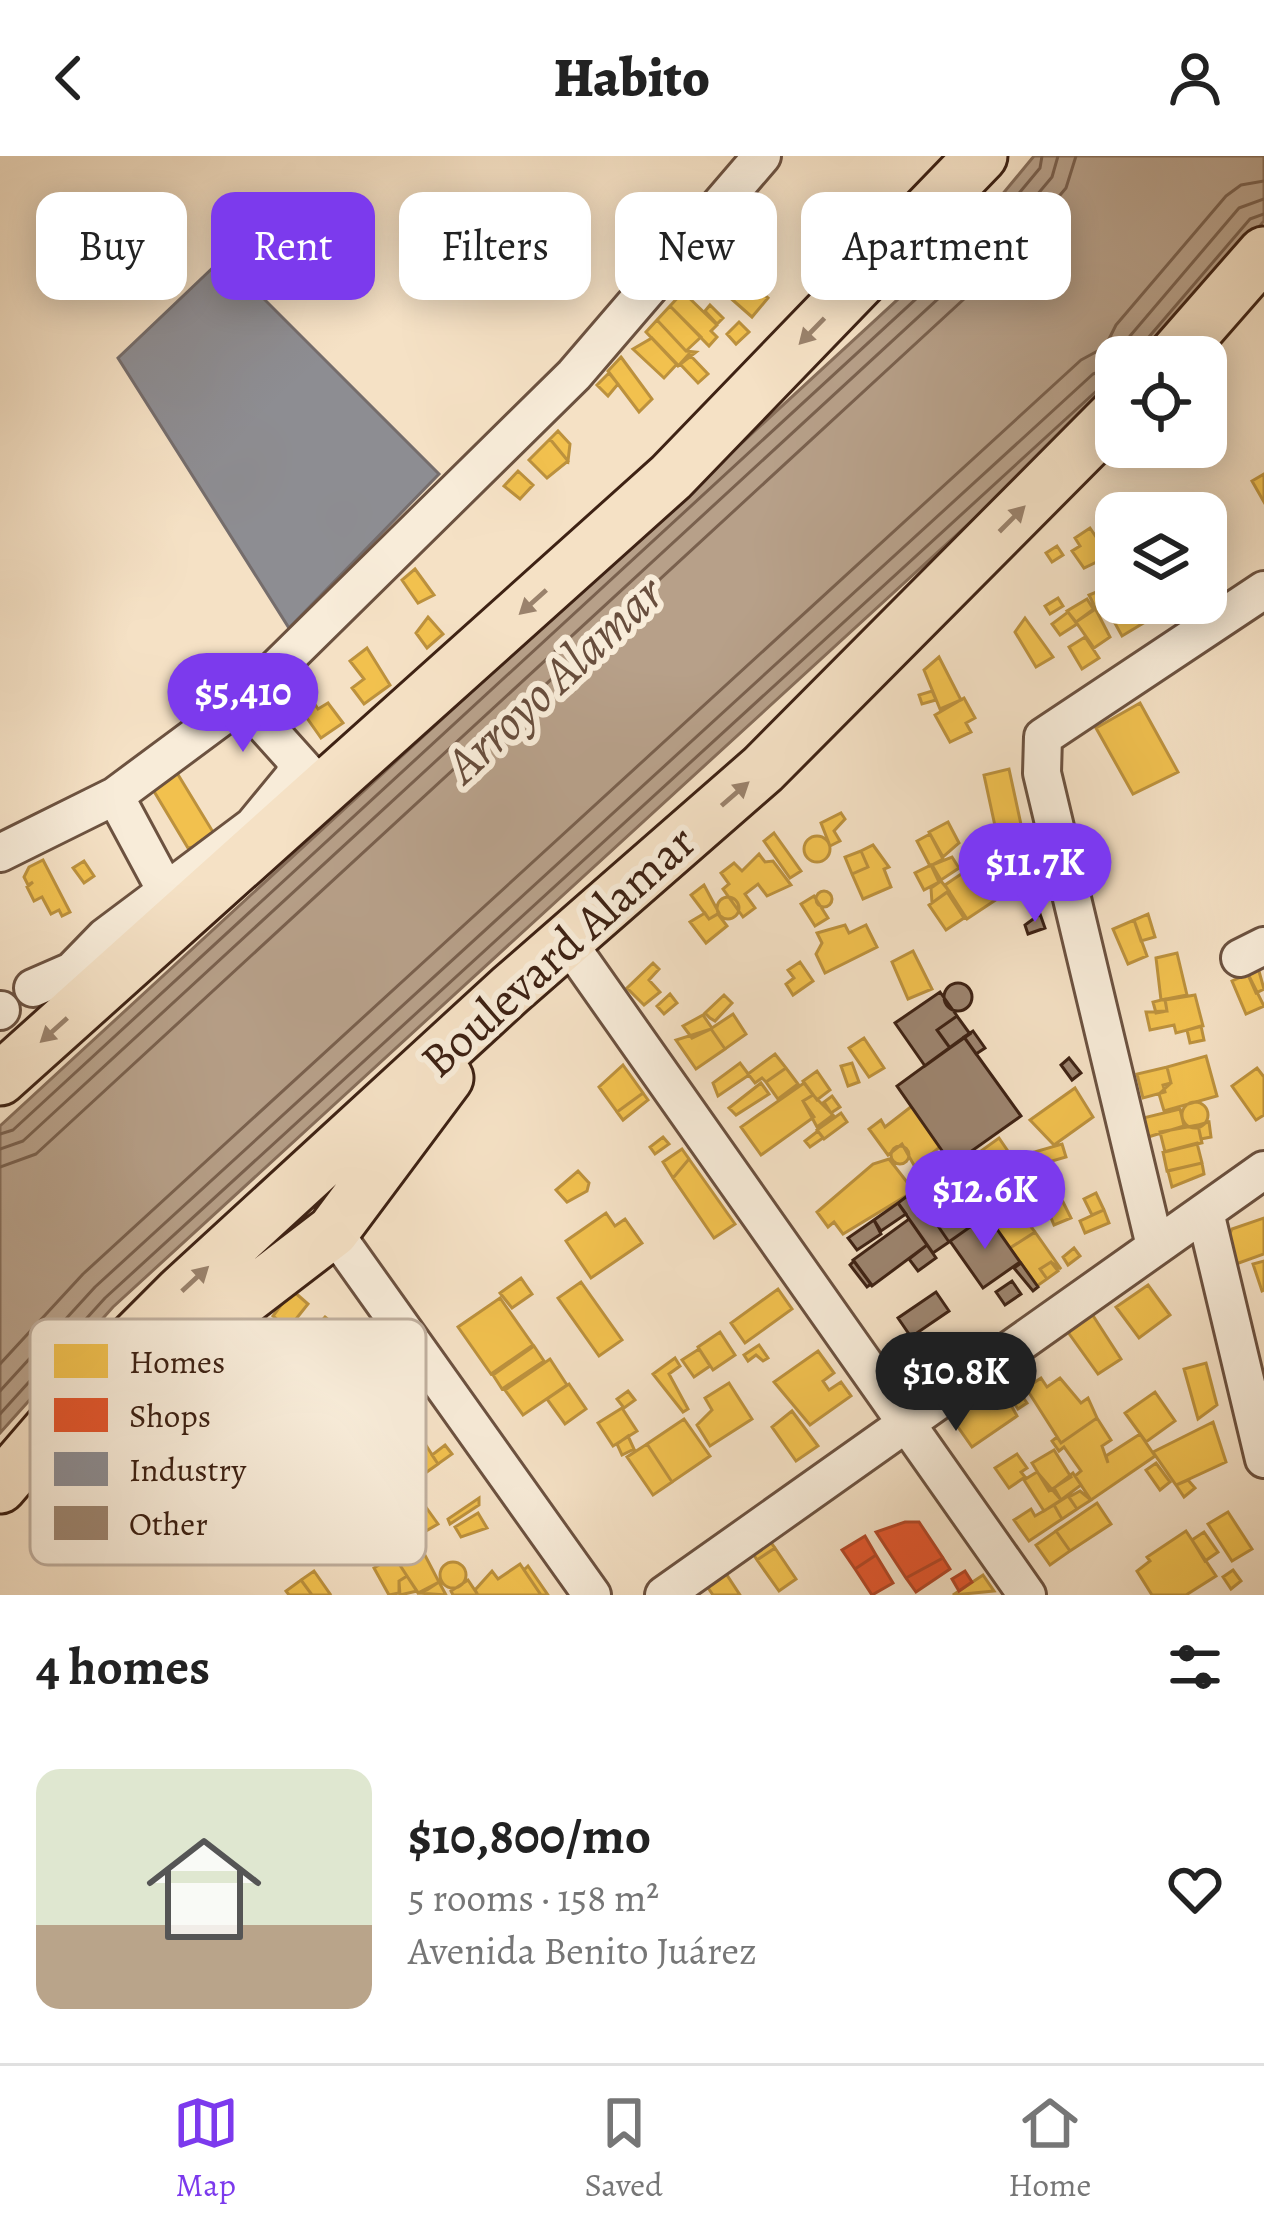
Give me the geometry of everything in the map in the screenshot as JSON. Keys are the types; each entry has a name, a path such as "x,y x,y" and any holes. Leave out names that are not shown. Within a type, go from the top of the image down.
{"highway":[{"path":"0,1079 310,775 671,477 981,156"},
{"path":"1191,336 1264,253"},
{"name":"Boulevard Alamar","path":"156,1319 510,990 763,770 1095,436"},
{"path":"218,1319 333,1231 510,990"},
{"name":"Boulevard Alamar","path":"4,1482 30,1454"},
{"path":"4,1482 30,1462"}],"street":[{"path":"0,853 115,796 243,701 574,374 762,156"},
{"path":"1155,1246 1047,795 1043,737 1260,604"},
{"path":"243,701 310,775"},
{"path":"33,988 72,971 165,889 254,826 295,776 310,775"},
{"path":"115,796 165,889"},
{"path":"567,941 1027,1595"},
{"path":"664,1595 1264,1170"},
{"path":"1205,1212 1250,1352 1264,1459"},
{"path":"333,1231 396,1319"},
{"path":"426,1362 592,1595"}],"water":[{"name":"Arroyo Alamar","path":"1034,156 1264,156 1264,221 1165,336 1095,336 1095,408 102,1319 30,1319 30,1400 0,1433 0,1126 897,300 1071,300 1071,192 1004,192"}],"building: Homes":[{"path":"676,300 691,300 717,325 711,331 717,337 709,346 670,306"},
{"path":"733,300 766,300 752,317"},
{"path":"710,305 723,318 717,324 705,311"},
{"path":"670,306 701,337 686,351 657,320"},
{"path":"657,320 686,351 696,352 678,366 646,332"},
{"path":"739,322 749,332 736,344 727,334"},
{"path":"652,338 677,364 664,378 633,349"},
{"path":"689,354 708,374 698,383 680,364"},
{"path":"621,357 652,399 639,412 608,371"},
{"path":"609,373 618,384 608,396 597,385"},
{"path":"558,431 570,444 568,461 550,439"},
{"path":"550,439 568,461 547,478 529,460"},
{"path":"518,471 533,485 520,499 504,486"},
{"path":"1264,474 1264,502 1252,481"},
{"path":"1090,528 1095,535 1095,563 1084,568 1072,551 1080,546 1075,538"},
{"path":"1057,546 1063,555 1052,562 1046,553"},
{"path":"415,569 434,595 418,603 402,580"},
{"path":"1058,598 1063,606 1050,614 1045,606"},
{"path":"1087,599 1094,610 1076,622 1067,611"},
{"path":"1095,608 1095,624 1103,624 1110,637 1094,648 1076,622"},
{"path":"1068,612 1077,624 1060,635 1052,624"},
{"path":"428,617 443,634 427,648 416,633"},
{"path":"1025,618 1053,657 1036,667 1015,632"},
{"path":"1115,624 1142,624 1122,636"},
{"path":"1085,637 1099,658 1082,669 1069,647"},
{"path":"367,648 390,685 364,704 352,688 364,679 350,661"},
{"path":"939,657 961,700 940,709 924,670"},
{"path":"303,668 315,685 296,700 284,683"},
{"path":"932,691 936,700 922,704 919,695"},
{"path":"307,692 318,709 328,703 343,723 321,738 295,701"},
{"path":"267,695 280,709 273,719 283,711 296,725 289,731 254,709"},
{"path":"964,698 975,718 966,723 971,732 950,742 935,715"},
{"path":"1140,703 1178,772 1133,794 1096,728"},
{"path":"174,768 213,832 193,847 188,848 149,783"},
{"path":"1009,769 1028,857 1003,863 984,775"},
{"path":"841,813 845,819 834,831 840,841 830,846 821,823"},
{"path":"948,822 959,843 943,857 929,832"},
{"path":"774,833 801,871 790,878 764,841"},
{"path":"930,834 943,859 930,866 917,841"},
{"path":"817,836 830,849 817,862 804,849"},
{"path":"873,845 889,867 884,869 891,887 863,899 852,874 868,867 861,851"},
{"path":"861,851 868,867 852,874 845,857"},
{"path":"759,854 765,862 773,861 791,885 767,896 758,884 745,894 755,908 743,917 723,889 729,884 721,873 734,863 742,871"},
{"path":"952,857 959,868 941,880 932,865"},
{"path":"43,860 70,912 62,916 59,910 51,914 42,897 34,901 27,887 33,882 28,885 24,877 29,867"},
{"path":"84,861 94,876 84,883 73,868"},
{"path":"979,862 1003,895 967,919 945,885"},
{"path":"931,865 939,882 924,890 915,873"},
{"path":"1001,867 1011,877 1001,887 991,877"},
{"path":"941,881 949,891 932,903 931,888"},
{"path":"704,885 719,913 709,919 691,895"},
{"path":"824,891 832,899 824,907 816,899"},
{"path":"947,892 964,918 946,930 929,905"},
{"path":"814,896 828,918 815,926 801,904"},
{"path":"728,897 739,908 728,919 717,908"},
{"path":"705,913 709,919 718,914 727,926 706,943 690,922"},
{"path":"1148,914 1155,937 1141,941 1134,920"},
{"path":"1134,920 1147,956 1128,964 1113,929"},
{"path":"845,925 849,933 866,925 877,947 825,973 816,954 822,943 817,933"},
{"path":"913,951 932,989 908,999 892,962"},
{"path":"1177,953 1187,995 1161,1000 1156,958"},
{"path":"800,962 813,981 793,995 786,984 794,978 788,970"},
{"path":"653,963 659,969 649,980 660,992 644,1005 627,988"},
{"path":"1257,964 1264,989 1256,993 1245,968"},
{"path":"1248,974 1264,1006 1246,1014 1232,981"},
{"path":"670,994 677,1003 664,1014 657,1006"},
{"path":"724,995 732,1003 715,1021 705,1013"},
{"path":"1195,995 1203,1026 1176,1033 1174,1025 1150,1030 1146,1012 1167,1011 1165,1000"},
{"path":"1165,999 1167,1011 1156,1013 1153,1002"},
{"path":"733,1014 746,1034 725,1049 711,1029 692,1038 683,1026 703,1015 712,1028"},
{"path":"1201,1026 1204,1040 1190,1043 1187,1030"},
{"path":"711,1029 725,1049 696,1069 676,1040"},
{"path":"864,1038 884,1068 869,1077 849,1048"},
{"path":"775,1054 786,1068 766,1082 762,1078 755,1083 748,1074"},
{"path":"1206,1056 1217,1096 1164,1111 1159,1094 1171,1083 1167,1067"},
{"path":"740,1063 749,1075 718,1096 713,1083"},
{"path":"852,1063 859,1082 848,1086 841,1066"},
{"path":"623,1065 643,1093 617,1112 599,1087"},
{"path":"1167,1067 1171,1083 1163,1085 1165,1092 1143,1098 1137,1074"},
{"path":"786,1068 798,1084 778,1099 766,1082"},
{"path":"1257,1068 1264,1077 1264,1115 1256,1120 1232,1086"},
{"path":"817,1071 830,1090 817,1100 803,1081"},
{"path":"761,1083 769,1094 736,1115 729,1108"},
{"path":"804,1083 813,1095 803,1101 814,1117 761,1155 741,1127"},
{"path":"1075,1088 1093,1117 1054,1145 1030,1120"},
{"path":"643,1093 648,1100 623,1120 617,1112"},
{"path":"813,1095 833,1115 817,1127 803,1101"},
{"path":"832,1096 840,1107 831,1113 824,1102"},
{"path":"1195,1102 1208,1115 1195,1128 1182,1115"},
{"path":"912,1106 940,1147 915,1167 902,1144 888,1155 869,1129 881,1120 885,1127"},
{"path":"1180,1109 1184,1126 1148,1137 1143,1118"},
{"path":"841,1113 847,1122 824,1139 817,1130"},
{"path":"1209,1122 1211,1137 1201,1139 1198,1125"},
{"path":"1198,1125 1202,1143 1165,1152 1160,1132"},
{"path":"818,1131 823,1138 810,1147 805,1141"},
{"path":"663,1137 669,1144 655,1154 650,1147"},
{"path":"999,1138 1016,1163 984,1185 967,1161"},
{"path":"1197,1143 1202,1163 1167,1171 1163,1152"},
{"path":"1062,1144 1066,1157 1035,1166 1031,1153"},
{"path":"900,1146 909,1155 900,1164 891,1155"},
{"path":"682,1149 689,1159 673,1178 663,1162"},
{"path":"689,1159 735,1224 714,1238 673,1178"},
{"path":"889,1159 914,1191 843,1234 834,1222 828,1227 817,1212 873,1164"},
{"path":"967,1161 984,1185 972,1194 955,1169"},
{"path":"1202,1163 1204,1174 1172,1187 1168,1171"},
{"path":"578,1171 589,1183 587,1191 567,1202 556,1190"},
{"path":"1051,1176 1056,1195 1043,1198 1038,1179"},
{"path":"1096,1193 1104,1210 1092,1215 1084,1199"},
{"path":"1013,1202 1035,1232 1010,1248 990,1219"},
{"path":"1063,1202 1071,1218 1054,1225 1047,1208"},
{"path":"1104,1210 1109,1223 1085,1233 1080,1221"},
{"path":"606,1213 615,1226 625,1219 642,1243 591,1278 566,1241"},
{"path":"1264,1218 1264,1254 1236,1264 1228,1238 1232,1229"},
{"path":"1035,1232 1061,1269 1051,1262 1040,1269 1047,1279 1037,1286 1010,1248"},
{"path":"1074,1248 1080,1256 1068,1265 1063,1257"},
{"path":"1264,1261 1264,1290 1262,1291 1253,1264"},
{"path":"1051,1262 1058,1271 1047,1279 1040,1269"},
{"path":"521,1278 532,1294 512,1308 500,1293"},
{"path":"581,1282 622,1340 599,1356 558,1298"},
{"path":"1148,1285 1170,1315 1139,1338 1116,1307"},
{"path":"778,1289 792,1309 745,1343 731,1323"},
{"path":"292,1290 308,1304 296,1319 273,1316"},
{"path":"500,1298 533,1345 491,1374 458,1327"},
{"path":"252,1306 267,1319 242,1319"},
{"path":"1090,1311 1121,1359 1098,1374 1065,1328"},
{"path":"720,1332 735,1355 713,1370 698,1347"},
{"path":"759,1345 768,1358 763,1361 756,1355 748,1361 744,1355"},
{"path":"534,1346 544,1361 502,1389 493,1375"},
{"path":"699,1349 710,1366 694,1377 682,1360"},
{"path":"818,1351 834,1373 823,1381 829,1390 841,1382 851,1396 810,1425 774,1382"},
{"path":"675,1358 680,1366 669,1374 688,1409 683,1412 653,1374"},
{"path":"550,1359 567,1385 523,1415 505,1390"},
{"path":"1206,1363 1217,1405 1198,1419 1184,1369"},
{"path":"1041,1378 1047,1387 1060,1378 1081,1403 1088,1398 1097,1418 1061,1443 1026,1388"},
{"path":"729,1383 752,1419 710,1446 697,1425 712,1410 705,1398"},
{"path":"569,1384 586,1409 565,1424 547,1399"},
{"path":"991,1389 998,1399 1005,1394 1017,1416 972,1447 951,1417"},
{"path":"1018,1390 1027,1403 1018,1409 1009,1396"},
{"path":"628,1391 635,1400 624,1408 617,1399"},
{"path":"1155,1392 1175,1421 1146,1442 1125,1413"},
{"path":"622,1408 637,1431 613,1446 598,1423"},
{"path":"792,1411 818,1446 796,1461 772,1427"},
{"path":"1097,1418 1111,1440 1102,1446 1108,1463 1106,1456 1140,1434 1155,1456 1091,1500 1075,1476 1081,1471 1064,1447 1059,1451 1052,1441 1057,1437 1061,1443"},
{"path":"684,1419 710,1456 672,1482 647,1444"},
{"path":"1213,1422 1226,1462 1176,1485 1153,1452"},
{"path":"628,1436 634,1449 622,1455 617,1444"},
{"path":"647,1444 672,1482 653,1495 627,1457"},
{"path":"426,1445 438,1464 426,1473"},
{"path":"445,1445 452,1454 438,1464 432,1455"},
{"path":"1054,1450 1071,1477 1049,1491 1032,1463"},
{"path":"1017,1454 1027,1468 1021,1472 1025,1477 1009,1488 995,1468"},
{"path":"1156,1463 1170,1482 1160,1490 1146,1470"},
{"path":"1037,1472 1061,1500 1044,1511 1024,1480"},
{"path":"1073,1473 1081,1485 1061,1500 1054,1488"},
{"path":"1188,1480 1195,1488 1184,1497 1176,1485"},
{"path":"1080,1491 1091,1500 1077,1509 1069,1497"},
{"path":"1068,1496 1077,1509 1062,1519 1054,1505"},
{"path":"479,1498 479,1505 450,1524 448,1519"},
{"path":"1097,1503 1111,1524 1070,1551 1056,1531"},
{"path":"1054,1505 1062,1519 1029,1541 1014,1520 1031,1509 1035,1516"},
{"path":"426,1507 438,1524 426,1531"},
{"path":"1228,1512 1252,1549 1232,1561 1208,1524"},
{"path":"478,1513 487,1528 461,1537 455,1527"},
{"path":"1056,1531 1070,1551 1050,1565 1036,1545"},
{"path":"1186,1531 1216,1576 1186,1595 1152,1595 1137,1571 1150,1561 1147,1557"},
{"path":"1204,1532 1218,1552 1205,1561 1192,1540"},
{"path":"767,1537 775,1548 757,1560 750,1549"},
{"path":"775,1548 796,1579 779,1591 757,1560"},
{"path":"426,1557 439,1582 418,1593 400,1565 426,1565"},
{"path":"453,1562 466,1575 453,1588 440,1575"},
{"path":"520,1564 541,1595 478,1595 475,1590 492,1571 498,1579"},
{"path":"400,1565 407,1576 399,1581 399,1593 389,1595 374,1568"},
{"path":"528,1566 548,1595 541,1595 524,1570"},
{"path":"723,1569 740,1595 713,1595 704,1582"},
{"path":"1233,1570 1241,1581 1231,1589 1223,1577"},
{"path":"314,1571 330,1594 312,1595 301,1580"},
{"path":"983,1575 994,1591 953,1595"},
{"path":"407,1576 417,1591 400,1595 399,1581"},
{"path":"301,1580 312,1595 289,1595 286,1591"},
{"path":"468,1580 478,1595 453,1595 451,1591"},
{"path":"439,1582 446,1595 418,1593 427,1590"}],"building: Shops":[{"path":"919,1522 943,1558 906,1578 876,1532"},
{"path":"865,1536 876,1555 855,1569 842,1550"},
{"path":"876,1555 893,1583 872,1595 855,1569"},
{"path":"943,1558 950,1569 916,1592 906,1578"},
{"path":"965,1571 972,1582 959,1591 952,1579"}],"building: Industry":[{"path":"211,269 211,300 265,300 439,474 289,628 118,358 179,300 187,300 187,292"}],"building: Other":[{"path":"1040,914 1045,928 1028,934 1025,925"},
{"path":"958,983 968,987 972,997 968,1007 958,1011 948,1007 944,997 948,987"},
{"path":"940,992 957,1016 937,1030 950,1048 925,1066 895,1023"},
{"path":"957,1016 970,1034 950,1048 937,1030"},
{"path":"973,1031 985,1048 976,1054 964,1037"},
{"path":"964,1037 1021,1116 952,1165 897,1086"},
{"path":"1069,1058 1081,1073 1072,1080 1061,1065"},
{"path":"952,1165 987,1215 949,1242 914,1191"},
{"path":"914,1191 949,1242 933,1253 898,1203"},
{"path":"898,1203 906,1214 881,1231 874,1220"},
{"path":"987,1215 1020,1262 983,1288 950,1241"},
{"path":"909,1219 927,1245 872,1286 853,1260"},
{"path":"874,1220 881,1234 857,1250 848,1238"},
{"path":"927,1245 936,1258 918,1271 909,1259"},
{"path":"854,1261 871,1284 867,1287 850,1265"},
{"path":"1021,1263 1038,1287 1033,1291 1014,1268"},
{"path":"1012,1281 1021,1294 1005,1305 996,1292"},
{"path":"936,1292 949,1311 911,1337 898,1318"},
{"path":"920,1338 936,1360 919,1370 905,1349"}]}
